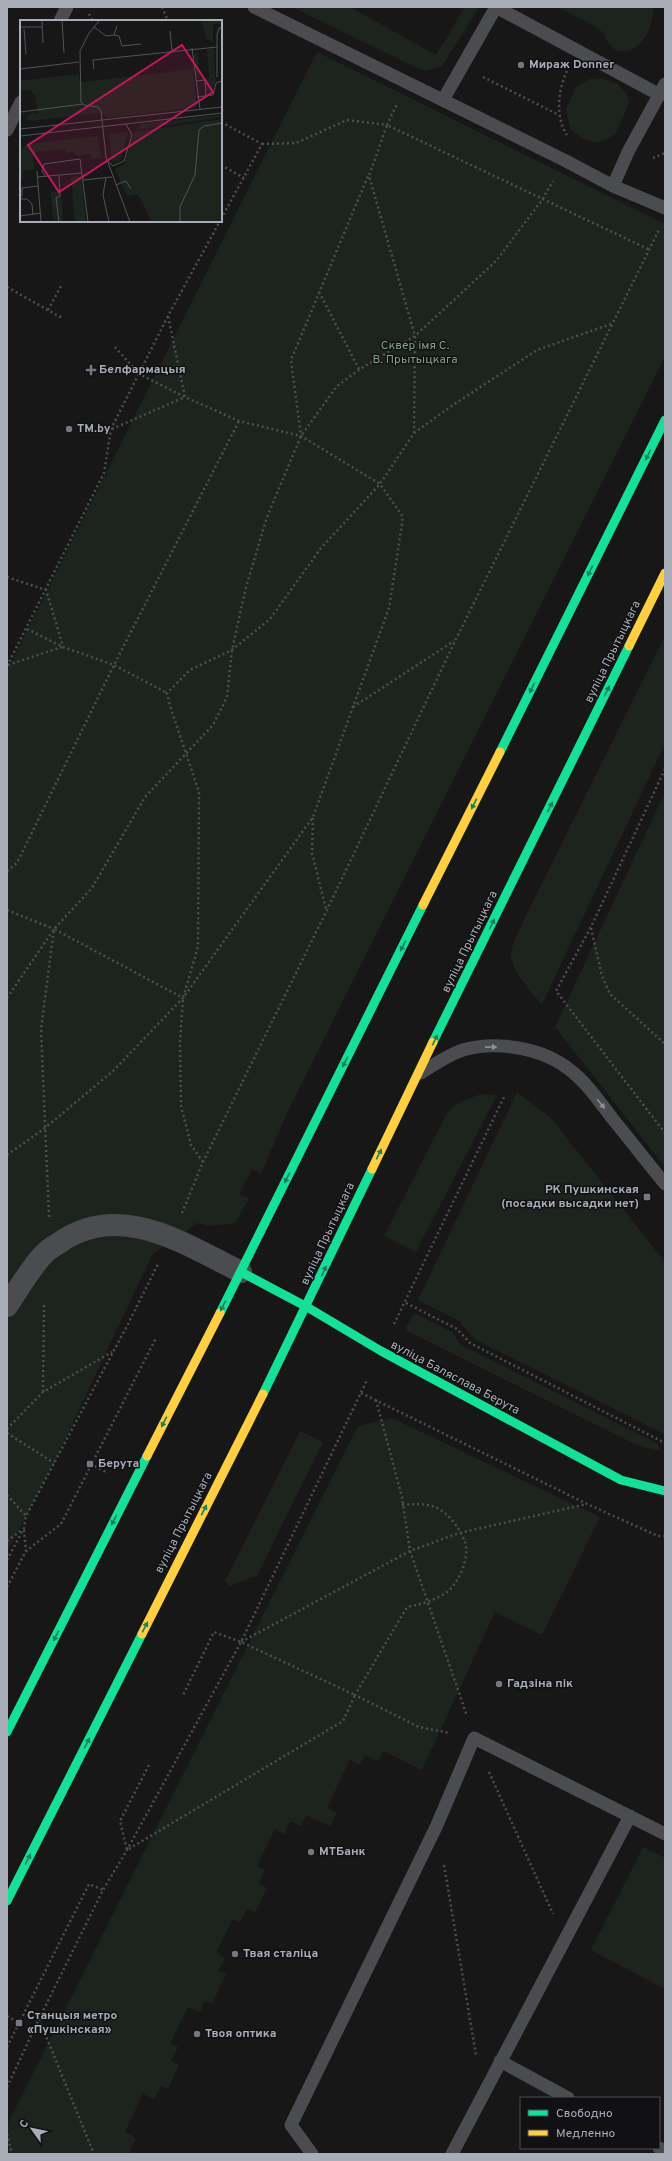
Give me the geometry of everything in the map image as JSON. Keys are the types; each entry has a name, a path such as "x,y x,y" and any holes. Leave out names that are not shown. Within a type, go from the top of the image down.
{"main road":[{"path":"7,1732 241,1272 665,420"},
{"name":"вуліца Прытыцкага","path":"7,1901 307,1306 417,1075 665,573"},
{"name":"вуліца Баляслава Берута","path":"241,1272 307,1306 381,1351 621,1480 665,1491"}],"street":[{"path":"7,1306 44,1254 72,1234 102,1225 119,1224 137,1227 170,1238 241,1272"}],"lane":[{"path":"60,20 67,7"},
{"path":"254,7 566,160 613,186 665,208"},
{"path":"443,100 496,7 662,89 628,152 613,186"},
{"path":"7,130 20,104"},
{"path":"417,1075 447,1056 464,1050 487,1046 525,1049 550,1058 569,1069 586,1085 665,1184"},
{"path":"650,1487 665,1484"},
{"path":"312,2154 291,2125 438,1825 474,1738 665,1834"},
{"path":"452,2154 630,1816"},
{"path":"500,2061 566,2097"}],"path":[{"path":"162,7 168,20"},
{"path":"463,67 560,115"},
{"path":"7,998 54,929 92,888 144,797 213,725 227,697 232,650 246,587 268,517 301,436 337,386 360,369 415,336 496,261 542,200 574,144 561,126 560,115 561,84 568,70"},
{"path":"301,436 291,360 318,292 368,176 387,126 407,83"},
{"path":"222,123 262,144 296,143 347,120 387,126 650,250"},
{"path":"222,216 262,144"},
{"path":"628,152 645,161 665,153"},
{"path":"222,166 244,178"},
{"path":"368,176 415,336 414,433"},
{"path":"7,665 27,629 104,473 111,429 168,316 219,222"},
{"path":"182,1214 203,1162 327,910 455,641 611,324 650,250 662,223"},
{"path":"48,310 61,286"},
{"path":"7,288 62,318"},
{"path":"318,292 360,369"},
{"path":"168,316 185,397"},
{"path":"167,693 190,670 232,650 270,620 321,548 380,484 414,433 453,405 537,350 611,324"},
{"path":"7,1155 45,1128 113,1071 183,998 313,817 389,608 403,517 380,484 301,436 238,421 185,397 139,374 115,346"},
{"path":"111,429 185,397"},
{"path":"7,871 16,863 114,665 238,421"},
{"path":"7,577 46,590"},
{"path":"46,590 63,647"},
{"path":"27,629 63,647 114,665 167,693 171,709 187,753 199,792 198,947 183,998 180,1043 181,1106 191,1145 203,1162"},
{"path":"352,708 455,641"},
{"path":"7,665 63,647"},
{"path":"665,768 591,927 556,991 665,1133"},
{"path":"313,817 312,853 327,910"},
{"path":"7,910 54,929 183,998"},
{"path":"591,927 602,976 610,994 665,1044"},
{"path":"44,1254 49,1218 41,1029 54,929"},
{"path":"394,1324 406,1303 423,1262 505,1095"},
{"path":"26,1551 24,1528 26,1516 128,1324 160,1258"},
{"path":"43,1392 44,1300"},
{"path":"406,1303 457,1329 470,1343 665,1443"},
{"path":"7,1587 26,1551 61,1524 156,1338"},
{"path":"7,1430 43,1392 112,1352"},
{"path":"7,2087 103,1890 127,1850 241,1642 367,1380"},
{"path":"361,1393 587,1504 658,1536 665,1536"},
{"path":"376,1400 402,1497 410,1551 474,1738 564,1939"},
{"path":"7,1433 54,1464"},
{"path":"7,1495 26,1516"},
{"path":"127,1850 343,1722 355,1695 406,1607 428,1603 448,1592 460,1576 464,1563 465,1543 451,1519 436,1508 418,1503 402,1505"},
{"path":"241,1642 410,1551 459,1532 587,1504"},
{"path":"7,1541 24,1528"},
{"path":"7,1560 24,1528"},
{"path":"183,1695 214,1632 241,1642 355,1695 419,1727 474,1738"},
{"path":"127,1850 120,1821 149,1765"},
{"path":"438,1825 477,2061"},
{"path":"7,2047 89,1884 103,1890"},
{"path":"7,2016 19,2023"},
{"path":"39,2019 94,2154"},
{"path":"7,2134 12,2154"}],"green space":[{"path":"292,7 350,7 436,55 465,7 479,7 442,66 426,71"},
{"path":"556,7 653,7 653,14 649,29 640,43 635,48 628,51 620,51 611,46 599,29"},
{"name":"Сквер імя С. В. Прытыцкага","path":"317,52 665,224 665,356 288,1111 261,1174 252,1170 239,1194 249,1199 235,1223 210,1226 197,1223 152,1255 54,1463 7,1552 7,671"},
{"path":"590,79 604,79 618,84 627,94 629,103 616,134 598,143 583,139 570,129 566,110 576,87"},
{"path":"665,636 665,744 542,1004 517,973 511,958 514,943 526,915"},
{"path":"665,792 665,1167 555,1027"},
{"path":"517,1092 551,1118 665,1262 665,1434 474,1339 459,1321 418,1300"},
{"path":"481,1094 497,1095 416,1252 384,1236 447,1113 458,1103"},
{"path":"414,1313 452,1332 461,1345 658,1444 659,1450 641,1447 405,1330"},
{"path":"392,1418 600,1517 542,1635 495,1612 422,1770 383,1751 378,1761 365,1755 360,1765 350,1760 327,1808 337,1813 330,1826 306,1815 301,1826 290,1821 284,1834 275,1829 257,1866 265,1870 259,1884 267,1888 255,1912 247,1909 240,1922 233,1919 216,1953 225,1958 218,1971 226,1974 212,2004 205,2001 200,2012 188,2007 170,2043 178,2047 171,2061 179,2065 168,2089 161,2086 154,2099 143,2094 125,2132 136,2138 129,2154 7,2154 7,2125 358,1426"},
{"path":"300,1431 323,1442 257,1576 230,1586 225,1581"},
{"path":"643,1847 665,1858 665,1989 591,1950"}],"traffic: fast":[{"path":"500,752 665,420"},
{"path":"433,1042 629,646"},
{"path":"220,1313 423,905"},
{"path":"263,1394 372,1169"},
{"path":"241,1272 307,1307 381,1351 621,1480 665,1491"},
{"path":"7,1732 147,1456"},
{"path":"7,1901 142,1634"}],"traffic: slow":[{"path":"629,646 665,573"},
{"path":"423,905 500,752"},
{"path":"372,1169 433,1042"},
{"path":"147,1456 220,1313"},
{"path":"142,1634 263,1394"}],"place":[{"name":"Мираж Donner","path":"521,65"},
{"name":"Белфармацыя","path":"91,370"},
{"name":"TM.by","path":"69,429"},
{"name":"РК Пушкинская (посадки высадки нет)","path":"647,1197"},
{"name":"Берута","path":"90,1464"},
{"name":"Гадзіна пік","path":"499,1684"},
{"name":"МТБанк","path":"311,1852"},
{"name":"Твая сталіца","path":"235,1954"},
{"name":"Станцыя метро «Пушкінская»","path":"19,2023"},
{"name":"Твоя оптика","path":"197,2034"}]}
